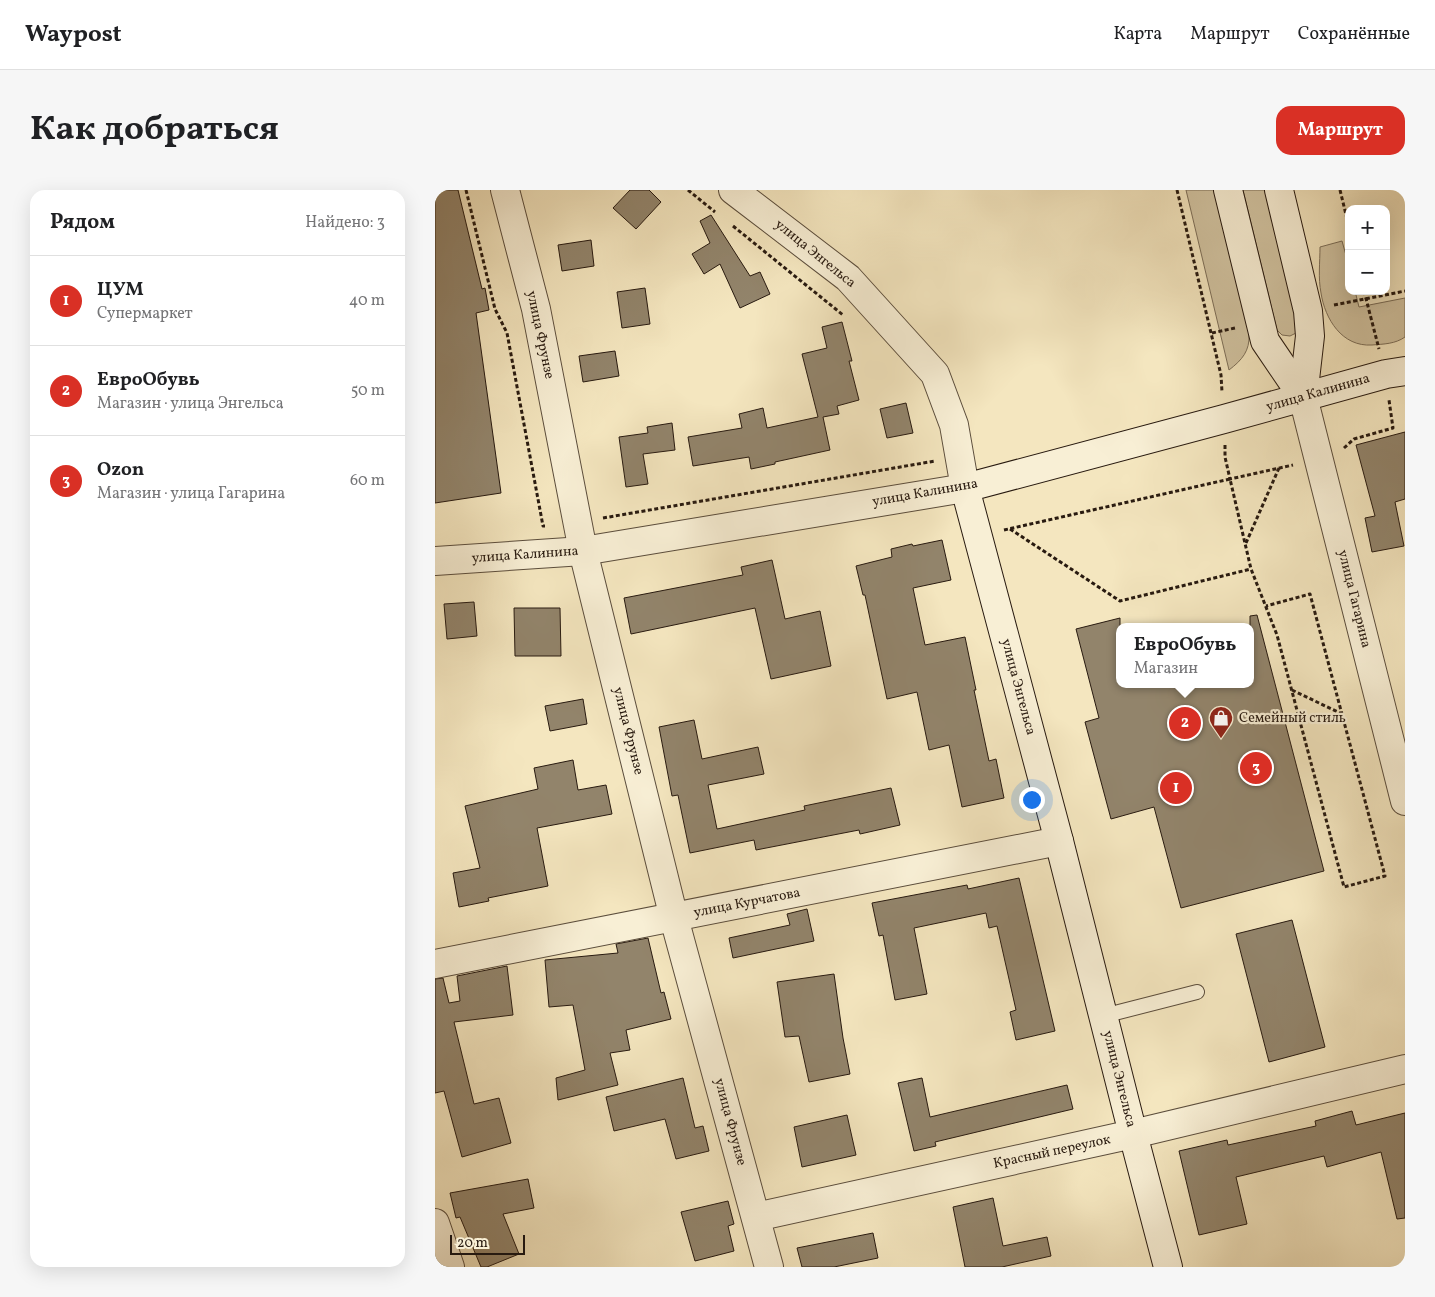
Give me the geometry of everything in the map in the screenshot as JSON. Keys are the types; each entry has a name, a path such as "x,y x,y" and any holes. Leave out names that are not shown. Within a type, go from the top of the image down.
{"street":[{"name":"улица Фрунзе","path":"505,190 536,309 583,550 674,918 769,1267"},
{"name":"улица Энгельса","path":"733,190 848,278 935,374 954,425 955,489 978,536 1059,841 1168,1267"},
{"name":"улица Гагарина","path":"1228,190 1265,341 1303,397 1401,769 1405,801"},
{"name":"улица Гагарина","path":"1279,190 1308,311 1310,336 1303,397"},
{"name":"улица Калинина","path":"435,561 583,550 955,489 1386,374 1405,371"},
{"name":"улица Курчатова","path":"435,964 1059,841"},
{"name":"Красный переулок","path":"756,1217 1133,1134 1405,1068"},
{"path":"435,1223 451,1267"}],"lane":[{"path":"1103,1016 1197,992"}],"path":[{"path":"466,190 495,309 507,333 543,526 577,522 938,460"},
{"path":"688,190 718,214"},
{"path":"1177,190 1212,333"},
{"path":"1340,190 1345,211"},
{"path":"726,220 845,316"},
{"path":"1390,293 1405,291"},
{"path":"1365,295 1365,297 1378,295"},
{"path":"935,452 955,489"},
{"path":"1245,544 1279,468"},
{"path":"978,536 1230,479 1251,569 1265,606 1277,635 1344,887 1385,876 1310,594 1265,606"},
{"path":"1010,529 1120,601 1251,569"},
{"path":"1291,690 1342,714"}],"shaded area":[{"path":"1186,190 1214,190 1249,334 1247,350 1238,363 1229,370"},
{"path":"1243,190 1265,190 1297,324 1296,333 1290,336 1282,335 1277,330"},
{"path":"1342,241 1345,252 1345,295 1356,295 1359,307 1405,298 1405,337 1389,343 1361,344 1352,341 1337,330 1323,303 1319,276 1320,247"}],"building":[{"path":"435,190 458,190 482,289 485,288 489,310 476,313 501,493 435,503"},
{"path":"630,190 649,190 661,202 636,229 613,208"},
{"path":"711,215 750,276 760,272 770,294 740,308 720,264 704,274 692,254 710,243 700,221"},
{"path":"591,240 594,266 562,271 558,245"},
{"path":"645,288 650,324 622,328 617,292"},
{"path":"842,322 859,400 837,406 839,414 823,417 830,450 751,469 749,457 693,466 688,437 742,428 739,414 763,408 767,428 818,417 802,354 827,348 822,327"},
{"path":"615,351 619,376 583,382 579,356"},
{"path":"906,403 913,433 887,438 880,409"},
{"path":"672,423 675,450 643,454 648,484 626,487 619,437 648,433 647,427"},
{"path":"1405,432 1405,499 1395,502 1404,546 1372,552 1365,518 1375,516 1356,445"},
{"path":"942,540 951,580 913,588 925,645 965,637 989,761 996,759 1004,798 962,807 949,745 929,750 917,692 887,699 865,595 863,595 856,566 892,557 891,549"},
{"path":"772,560 785,619 820,611 831,666 771,679 755,608 631,634 624,598 743,575 741,567"},
{"path":"474,602 477,636 447,639 444,604"},
{"path":"514,608 560,608 561,656 515,656"},
{"path":"1257,615 1324,871 1181,908 1154,807 1111,819 1085,722 1099,718 1076,629 1120,618 1120,623 1116,623 1116,688 1254,688 1254,623 1250,623 1250,616"},
{"path":"583,699 587,724 550,731 545,706"},
{"path":"694,720 702,759 758,747 764,774 708,785 717,829 805,810 804,806 891,788 900,825 860,834 859,830 756,850 754,840 690,853 678,795 672,796 659,727"},
{"path":"573,760 578,790 606,785 612,814 537,828 548,886 488,898 489,901 459,907 453,873 480,868 465,806 538,789 534,768"},
{"path":"1019,878 1055,1031 1016,1040 1010,1012 1016,1010 997,926 989,928 986,913 914,928 927,994 895,1000 883,935 879,936 872,903 967,885 968,889"},
{"path":"807,909 814,941 733,958 729,938 790,925 787,914"},
{"path":"1292,920 1325,1047 1269,1062 1236,934"},
{"path":"648,938 661,993 664,992 671,1019 626,1030 630,1050 610,1053 618,1085 558,1100 556,1078 585,1070 573,1005 549,1007 545,960 618,953 616,944"},
{"path":"507,966 513,1015 454,1022 474,1104 499,1098 511,1143 462,1157 444,1091 435,1093 435,979 443,978 449,1003 460,1001 457,976"},
{"path":"834,974 850,1074 809,1082 799,1036 785,1037 777,982"},
{"path":"683,1078 695,1128 703,1126 709,1151 676,1159 665,1119 614,1131 606,1097"},
{"path":"922,1078 930,1117 1067,1085 1073,1109 935,1142 936,1146 914,1151 898,1083"},
{"path":"1352,1111 1356,1125 1405,1113 1405,1218 1397,1219 1381,1152 1327,1167 1324,1156 1236,1177 1247,1224 1199,1235 1179,1151 1227,1140 1228,1145 1316,1126 1315,1121"},
{"path":"847,1115 856,1155 802,1167 794,1127"},
{"path":"528,1179 534,1208 503,1214 519,1254 487,1267 481,1267 460,1217 456,1218 450,1193"},
{"path":"993,1198 1003,1246 1047,1237 1051,1256 1002,1267 965,1267 953,1207"},
{"path":"728,1201 734,1224 728,1226 734,1251 695,1261 681,1212"},
{"path":"873,1233 878,1258 834,1267 802,1267 797,1248"}],"place":[{"name":"ЕвроОбувь","path":"1185,723"},
{"name":"Семейный стиль","path":"1221,739"},
{"name":"Ozon","path":"1256,768"},
{"name":"ЦУМ","path":"1176,788"}]}
